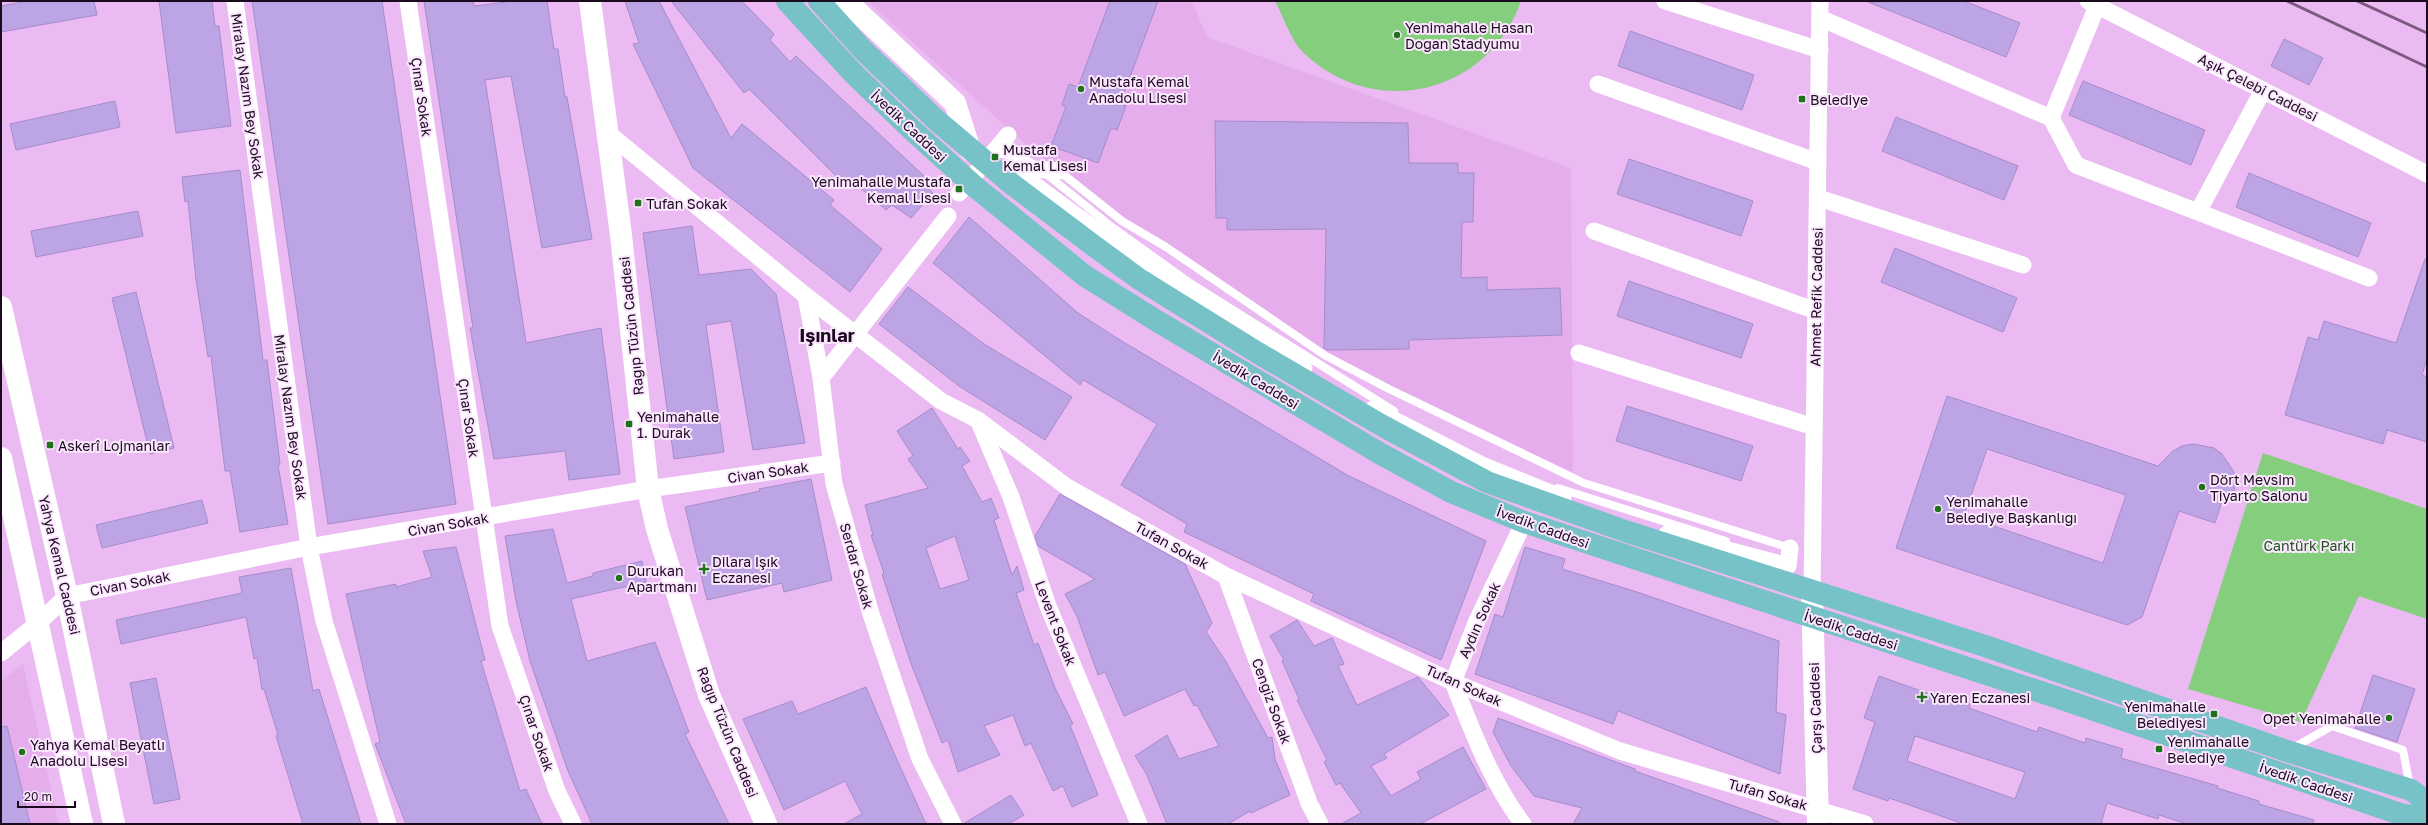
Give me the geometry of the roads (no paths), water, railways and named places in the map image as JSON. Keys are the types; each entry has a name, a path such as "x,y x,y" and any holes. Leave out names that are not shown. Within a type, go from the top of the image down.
{"main road":[{"name":"İvedik Caddesi","path":"787,1 853,73 916,133 1020,226 1085,276 1157,322 1388,457 1451,492 1524,522 2048,695 2403,815 2427,817"},
{"name":"İvedik Caddesi","path":"819,1 863,50 935,119 970,150 1013,185 1139,279 1251,349 1381,426 1487,482 1625,531 1754,571 1812,593 2002,652 2419,796"}],"street":[{"name":"Miralay Nazım Bey Sokak","path":"235,1 309,547 324,621 388,824"},
{"name":"Çınar Sokak","path":"408,1 500,626 557,791 573,824"},
{"name":"Ragıp Tüzün Caddesi","path":"590,1 621,235 648,490 657,529 709,695 766,824"},
{"name":"İvedik Caddesi","path":"846,1 955,103 970,150"},
{"path":"1664,1 1820,50"},
{"name":"Ahmet Refik Caddesi","path":"1812,593 1819,198 1820,1"},
{"path":"2051,118 2093,3"},
{"name":"Aşık Çelebi Caddesi","path":"2093,3 2427,174"},
{"path":"1820,18 2051,118 2076,164 2369,278"},
{"path":"1598,84 1818,162"},
{"path":"2198,212 2264,90"},
{"name":"Tufan Sokak","path":"608,133 806,296 941,401 978,420 1067,487 1226,576 1452,682 1620,751 1818,816 1865,824"},
{"path":"958,193 1008,135"},
{"path":"1059,170 1011,167 1087,225 1157,274 1356,400 1482,465 1542,490 1646,528 1788,566 1790,548"},
{"path":"1819,198 2023,265"},
{"path":"821,378 948,216"},
{"path":"1594,231 1816,311"},
{"name":"Serdar Sokak","path":"806,296 821,378 834,484 871,614 920,759 953,824"},
{"name":"Yahya Kemal Caddesi","path":"1,307 67,596 114,824"},
{"path":"1579,353 1814,427"},
{"name":"Levent Sokak","path":"978,420 1011,497 1048,606 1139,824"},
{"path":"1,458 82,824"},
{"name":"Civan Sokak","path":"67,596 309,547 648,490 832,463"},
{"name":"Aydın Sokak","path":"1452,682 1476,623 1524,522"},
{"name":"Cengiz Sokak","path":"1226,576 1309,803 1320,824"},
{"name":"Çarşı Caddesi","path":"1812,593 1818,816"},
{"path":"1,653 37,624 67,596"},
{"path":"1452,682 1475,737 1510,808 1523,824"}],"lane":[{"path":"970,150 1023,158 1041,169 1112,227 1190,283 1400,415 1510,469 1558,488 1726,541 1754,571"},
{"path":"1059,170 1122,221 1166,247 1326,356 1382,385 1584,484 1790,548"},
{"path":"2287,751 2332,726 2403,750 2419,796"}],"railway":[{"path":"2287,1 2427,67"},
{"path":"2357,1 2427,33"}],"place":[{"name":"Yenimahalle Hasan Doğan Stadyumu","path":"1397,35"},
{"name":"Mustafa Kemal Anadolu Lisesi","path":"1081,89"},
{"name":"Belediye","path":"1802,99"},
{"name":"Mustafa Kemal Lisesi","path":"995,157"},
{"name":"Yenimahalle Mustafa Kemal Lisesi","path":"959,189"},
{"name":"Tufan Sokak","path":"638,203"},
{"name":"Yenimahalle 1. Durak","path":"629,424"},
{"name":"Askerî Lojmanlar","path":"50,445"},
{"name":"Dört Mevsim Tiyarto Salonu","path":"2202,487"},
{"name":"Yenimahalle Belediye Başkanlığı","path":"1938,509"},
{"name":"Dilara Işık Eczanesi","path":"704,569"},
{"name":"Durukan Apartmanı","path":"619,578"},
{"name":"Yaren Eczanesi","path":"1922,697"},
{"name":"Yenimahalle Belediyesi","path":"2214,714"},
{"name":"Opet Yenimahalle","path":"2389,718"},
{"name":"Yenimahalle Belediye","path":"2159,749"},
{"name":"Yahya Kemal Beyatlı Anadolu Lisesi","path":"22,752"}],"district":[{"name":"Işınlar","path":"827,335"}],"park label":[{"name":"Cantürk Parkı","path":"2309,545"}]}
